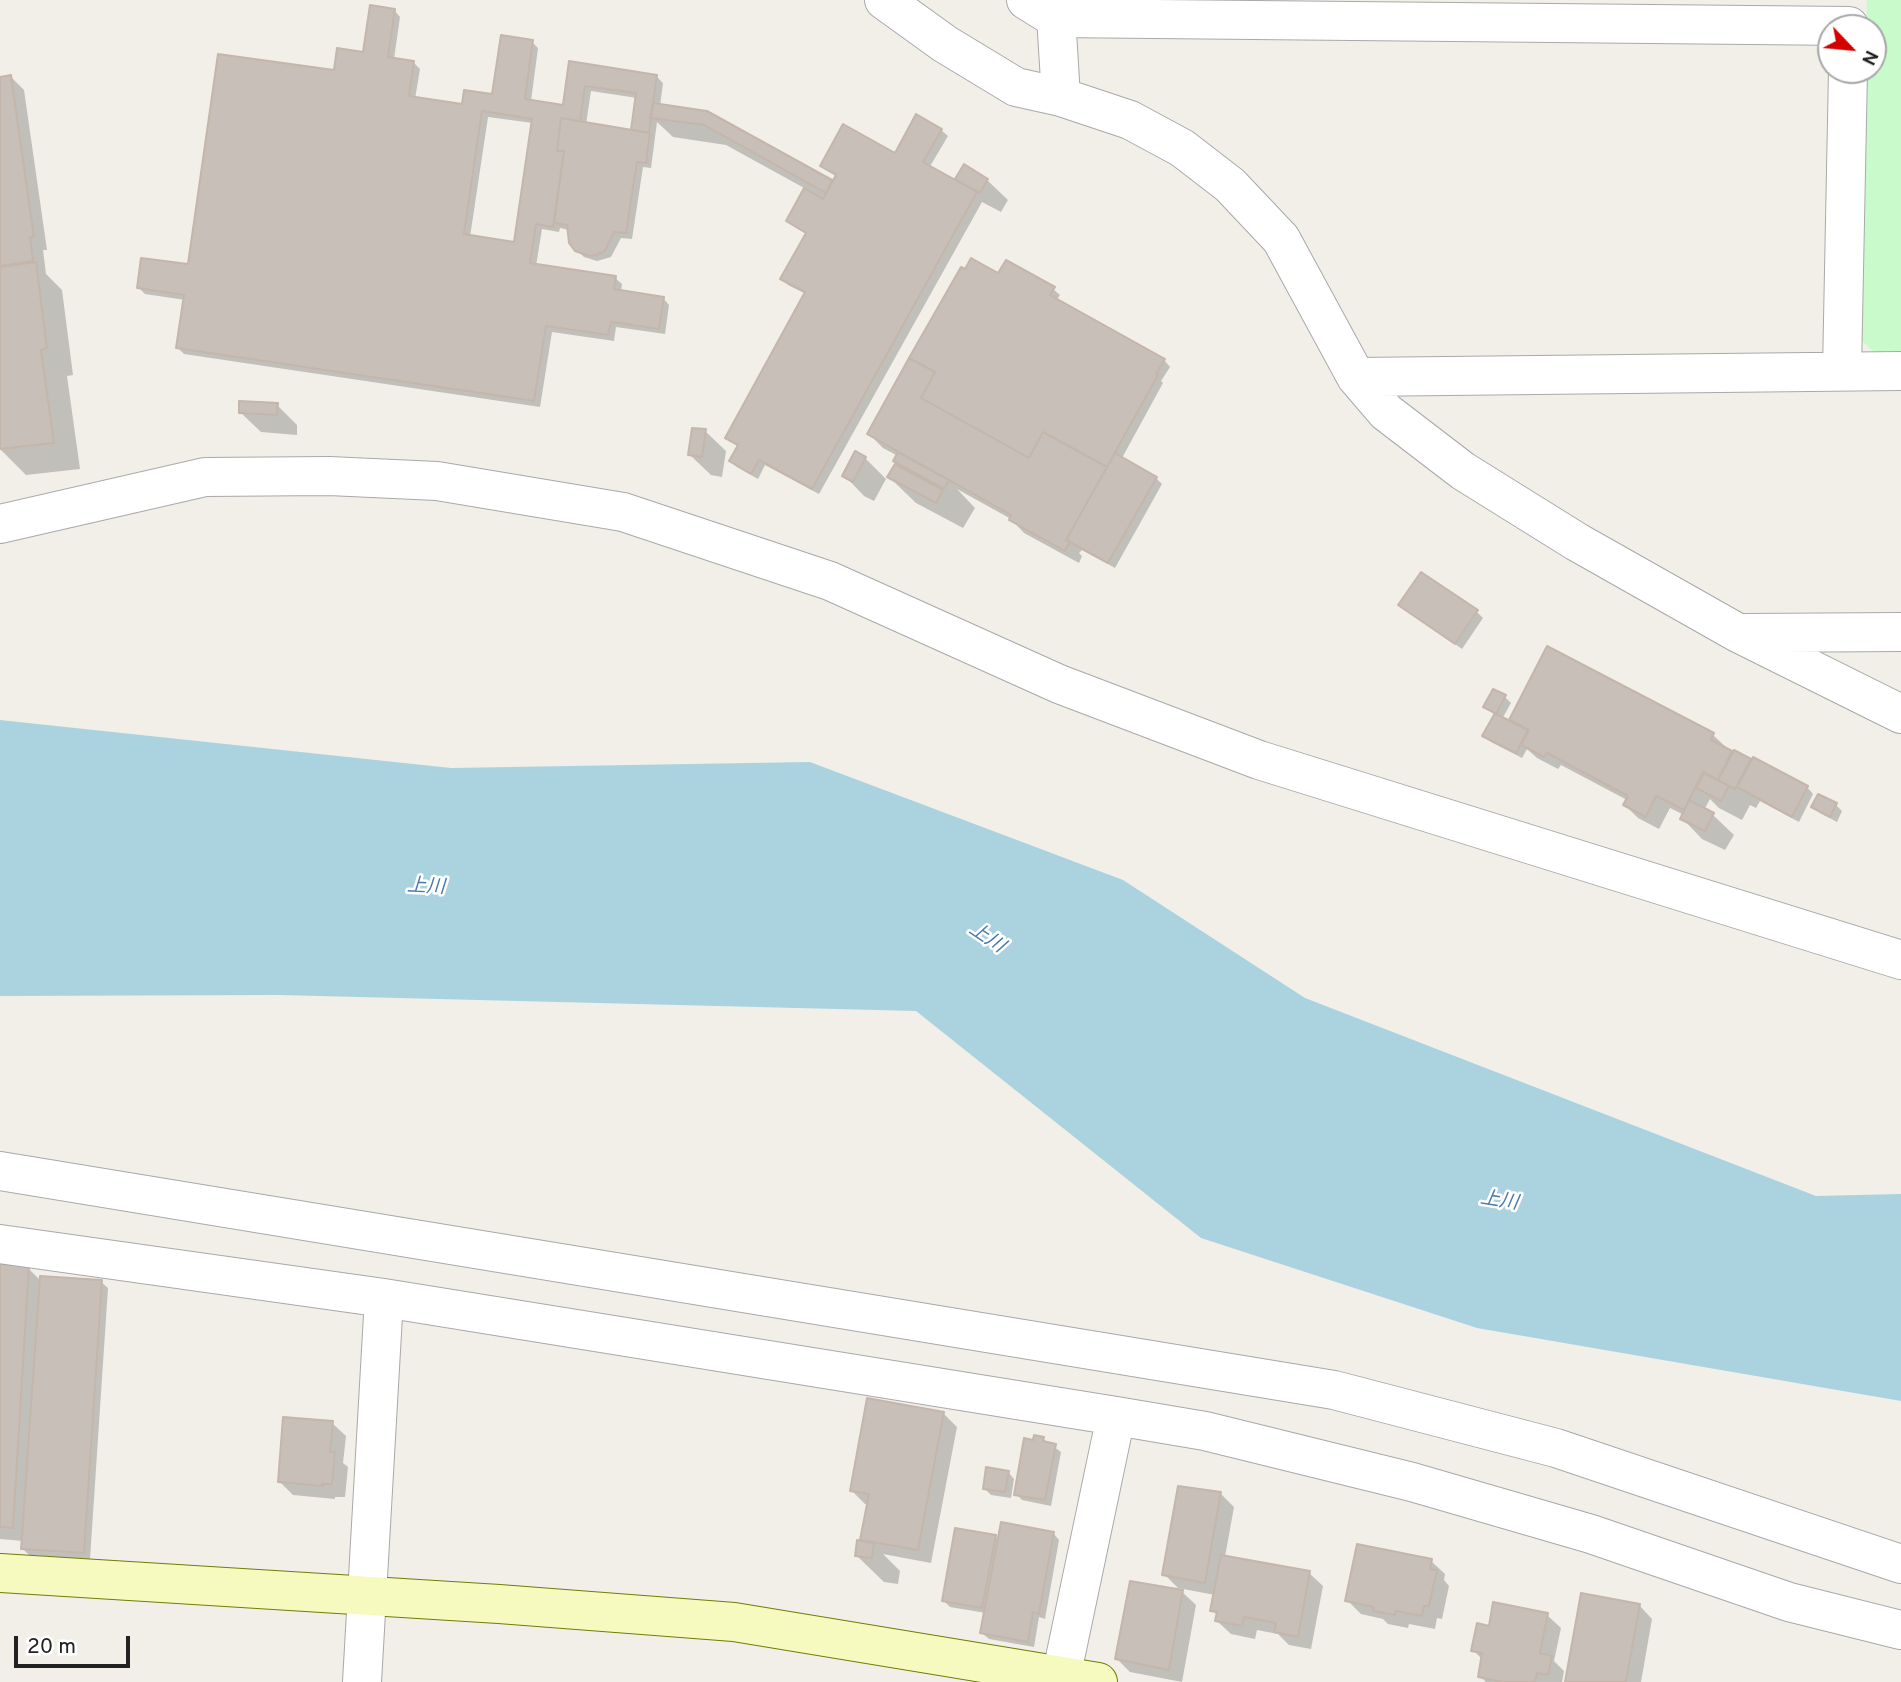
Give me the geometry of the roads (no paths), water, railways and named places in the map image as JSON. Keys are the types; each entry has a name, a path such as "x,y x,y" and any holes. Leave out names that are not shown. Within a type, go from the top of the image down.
{"street":[{"path":"884,0 945,44 1016,87 1061,97 1129,120 1182,148 1230,185 1281,239 1356,377 1386,412 1463,471 1577,542 1738,633 1901,714"},
{"path":"1061,97 1045,6 1817,18"},
{"path":"1842,371 1848,84"},
{"path":"1356,377 1901,371"},
{"path":"0,524 205,477 329,475 437,481 623,512 830,581 1059,684 1259,760 1901,960"},
{"path":"1738,633 1901,632"},
{"path":"0,1171 1334,1390 1556,1448 1901,1564"},
{"path":"0,1244 384,1298 1205,1431 1412,1482 1591,1535 1789,1602 1901,1630"},
{"path":"362,1682 384,1298"},
{"path":"1060,1679 1116,1416"},
{"path":"0,1573 499,1604 734,1622 1060,1679 1098,1682"}],"water":[{"name":"上川","path":"0,720 451,768 810,762 1123,880 1305,998 1816,1196 1901,1194 1901,1401 1477,1328 1201,1238 916,1011 279,995 0,996"}]}
